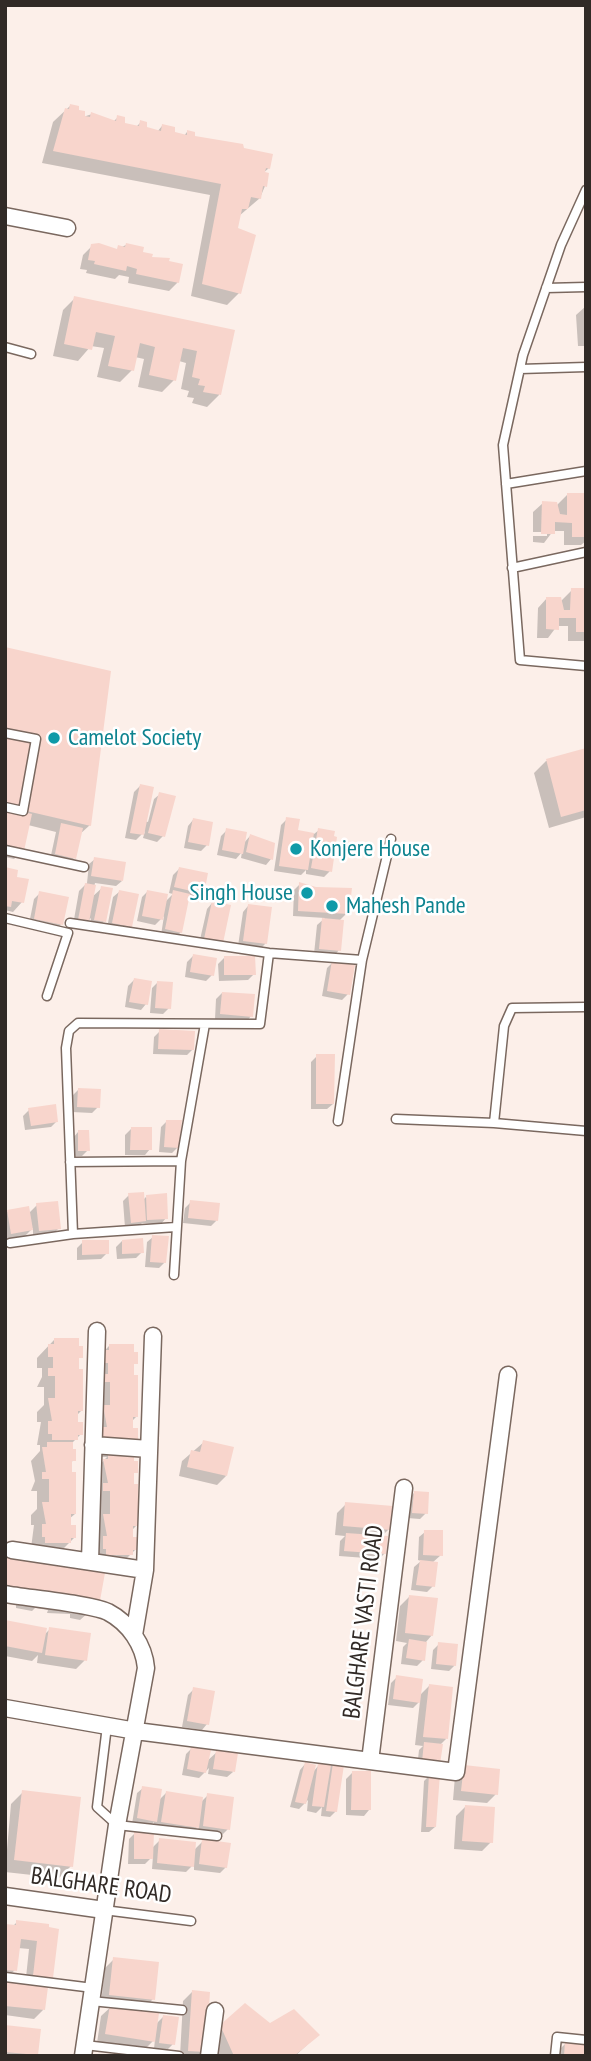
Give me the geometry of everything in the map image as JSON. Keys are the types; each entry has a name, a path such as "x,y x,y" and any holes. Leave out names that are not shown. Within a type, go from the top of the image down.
{"street":[{"path":"5,216 67,228"},
{"path":"90,1562 97,1331"},
{"path":"134,1634 145,1570 153,1336"},
{"path":"5,1708 136,1731 456,1772 508,1375"},
{"path":"93,1446 149,1449"},
{"name":"BALGHARE VASTI ROAD","path":"370,1761 404,1488"},
{"path":"12,1550 145,1570"},
{"path":"5,1594 107,1612 134,1634 144,1652 146,1668 117,1825 84,2050"},
{"name":"BALGHARE ROAD","path":"5,1896 104,1910"},
{"path":"209,2056 215,2011"}],"lane":[{"path":"586,190 546,288 520,369 503,445 520,660 586,666"},
{"path":"546,288 586,287"},
{"path":"5,347 30,354"},
{"path":"520,369 586,367"},
{"path":"506,484 586,471"},
{"path":"513,568 586,552"},
{"path":"5,733 36,739 23,811 5,807"},
{"path":"338,1121 362,960 391,839"},
{"path":"5,850 84,867"},
{"path":"5,918 68,933 47,996"},
{"path":"70,923 269,953 362,960"},
{"path":"74,1234 66,1048 69,1031 78,1023 260,1024 269,953"},
{"path":"494,1123 504,1026 513,1008 586,1007"},
{"path":"174,1275 181,1161 205,1024"},
{"path":"396,1119 494,1123 586,1131"},
{"path":"70,1162 181,1161"},
{"path":"10,1243 74,1234 176,1227"},
{"path":"107,1726 97,1807 117,1825 217,1836"},
{"name":"BALGHARE ROAD","path":"104,1910 191,1921"},
{"path":"5,1977 181,2010"},
{"path":"555,2056 557,2037 586,2040"},
{"path":"84,2050 179,2056"}],"building":[{"path":"70,104 79,106 79,110 85,111 85,116 90,117 91,112 116,121 117,115 125,117 125,123 139,126 140,120 147,122 147,127 161,131 162,124 175,127 175,132 187,135 187,130 195,132 195,136 243,144 244,148 273,154 270,169 266,168 265,172 269,173 267,187 263,186 261,199 251,197 248,209 242,209 238,228 256,235 241,294 202,284 221,184 53,151 65,108 69,109"},
{"path":"99,243 117,249 118,245 125,247 126,243 144,247 143,252 153,254 152,257 170,258 169,261 183,264 179,283 136,274 137,269 127,266 126,271 94,264 95,261 88,260 91,244"},
{"path":"74,296 235,330 221,395 203,392 205,386 198,385 200,379 192,377 197,351 183,348 176,381 149,375 155,347 140,343 134,371 108,366 115,336 96,332 92,350 64,344"},
{"path":"567,493 586,493 586,537 572,537 572,523 555,522 555,534 541,534 542,501 557,502 560,514 567,515"},
{"path":"571,588 586,588 586,632 576,632 576,618 559,618 559,630 546,629 546,597 561,597 564,610 570,610"},
{"name":"Camelot Society","path":"5,647 111,671 91,826 5,806"},
{"path":"586,748 586,810 561,817 546,759"},
{"path":"140,784 154,787 144,835 130,833"},
{"path":"159,792 176,796 165,837 148,833"},
{"path":"5,808 32,814 24,851 5,846"},
{"name":"Konjere House","path":"286,817 300,819 298,830 314,833 308,870 279,866"},
{"path":"193,818 213,822 209,846 188,842"},
{"path":"61,823 83,828 76,859 55,854"},
{"path":"226,828 247,832 243,854 222,850"},
{"path":"318,828 335,831 334,836 337,837 332,872 311,868"},
{"path":"250,834 275,843 273,860 246,852"},
{"path":"94,857 126,862 123,881 91,876"},
{"path":"5,867 18,870 17,877 29,879 24,903 12,901 11,907 5,906"},
{"path":"179,867 208,873 204,894 174,887"},
{"name":"Mahesh Pande","path":"299,882 316,887 352,888 349,914 298,911"},
{"path":"85,883 96,885 89,922 78,920"},
{"path":"101,886 113,888 106,922 94,920"},
{"path":"119,890 139,894 132,927 112,923"},
{"path":"147,890 168,894 163,920 142,916"},
{"path":"173,890 190,894 182,933 165,929"},
{"path":"39,891 69,897 63,925 34,919"},
{"path":"212,901 231,905 223,943 204,939"},
{"path":"248,904 272,907 267,944 243,941"},
{"path":"322,918 344,920 341,951 319,949"},
{"path":"193,954 217,958 214,976 190,972"},
{"path":"224,956 255,956 256,975 224,975"},
{"path":"332,960 355,965 350,995 327,991"},
{"path":"134,978 152,981 148,1005 129,1002"},
{"path":"157,981 173,982 171,1009 155,1008"},
{"path":"222,992 255,994 253,1017 220,1014"},
{"path":"159,1029 195,1031 194,1050 158,1049"},
{"path":"316,1054 335,1054 334,1104 316,1104"},
{"path":"78,1088 101,1089 100,1108 77,1107"},
{"path":"56,1104 58,1122 31,1126 28,1108"},
{"path":"166,1120 182,1120 179,1148 164,1147"},
{"path":"131,1127 152,1127 152,1150 130,1150"},
{"path":"78,1130 89,1130 90,1151 78,1151"},
{"path":"144,1192 146,1221 131,1223 128,1193"},
{"path":"167,1193 168,1219 147,1220 146,1195"},
{"path":"190,1200 220,1203 218,1221 188,1218"},
{"path":"58,1201 61,1229 39,1231 36,1203"},
{"path":"29,1206 33,1230 11,1234 7,1210"},
{"path":"152,1235 169,1236 166,1263 150,1262"},
{"path":"143,1238 144,1253 122,1254 122,1240"},
{"path":"82,1240 109,1240 109,1254 82,1255"},
{"path":"54,1338 79,1338 79,1346 83,1346 79,1369 83,1369 83,1411 78,1411 78,1422 83,1422 83,1435 78,1435 78,1440 52,1440 52,1434 48,1434 48,1421 52,1421 48,1398 55,1398 55,1376 48,1376 48,1368 53,1368 53,1357 48,1357 48,1344 54,1344"},
{"path":"109,1344 134,1344 134,1352 138,1352 134,1375 138,1375 138,1417 133,1417 133,1428 138,1428 138,1441 103,1440 103,1427 107,1427 103,1405 110,1405 110,1382 103,1382 103,1374 108,1374 108,1363 103,1363 103,1350 109,1350"},
{"path":"203,1440 234,1447 227,1476 187,1467 191,1450 200,1452"},
{"path":"47,1442 73,1442 73,1449 76,1449 72,1472 76,1472 76,1514 71,1514 71,1525 76,1525 76,1538 71,1538 71,1543 45,1543 45,1537 42,1537 42,1524 46,1524 42,1502 49,1502 49,1479 42,1479 42,1472 46,1472 42,1447 47,1447"},
{"path":"108,1453 134,1453 134,1461 138,1461 134,1484 138,1484 138,1526 133,1526 133,1537 138,1537 138,1550 133,1550 133,1555 106,1555 106,1549 103,1549 103,1536 107,1536 103,1514 110,1514 110,1491 103,1491 103,1483 108,1483 103,1459 108,1459"},
{"path":"414,1491 429,1492 428,1514 412,1513"},
{"path":"345,1502 393,1506 391,1530 343,1526"},
{"path":"424,1530 443,1530 443,1556 423,1555"},
{"path":"346,1533 388,1536 386,1554 344,1551"},
{"path":"7,1554 105,1573 99,1606 6,1588"},
{"path":"420,1560 438,1562 435,1587 416,1585"},
{"path":"409,1595 438,1598 433,1636 405,1633"},
{"path":"5,1620 47,1628 42,1653 5,1646"},
{"path":"49,1627 91,1633 87,1661 45,1655"},
{"path":"409,1639 427,1642 425,1661 406,1658"},
{"path":"438,1642 458,1644 456,1666 436,1664"},
{"path":"396,1675 423,1679 420,1703 393,1699"},
{"path":"429,1684 453,1687 448,1739 423,1737"},
{"path":"193,1687 215,1691 209,1725 187,1721"},
{"path":"424,1742 443,1744 440,1764 422,1762"},
{"path":"191,1746 211,1750 206,1773 187,1769"},
{"path":"216,1750 238,1753 235,1772 213,1769"},
{"path":"305,1762 316,1765 306,1804 295,1802"},
{"path":"318,1763 331,1765 324,1807 312,1806"},
{"path":"333,1763 344,1765 337,1812 326,1811"},
{"path":"464,1765 500,1769 498,1795 461,1791"},
{"path":"352,1771 371,1771 371,1810 351,1810"},
{"path":"429,1774 440,1774 436,1827 426,1827"},
{"path":"142,1786 162,1789 157,1822 137,1818"},
{"path":"22,1790 81,1797 73,1867 14,1860"},
{"path":"166,1791 203,1797 199,1828 161,1822"},
{"path":"207,1793 234,1797 230,1830 203,1826"},
{"path":"465,1805 495,1807 493,1843 462,1841"},
{"path":"134,1832 154,1832 153,1859 134,1859"},
{"path":"159,1838 196,1842 194,1867 157,1863"},
{"path":"202,1839 231,1843 227,1868 199,1864"},
{"path":"16,1920 49,1924 49,1927 59,1929 53,1978 33,1976 37,1941 21,1939 17,1971 5,1970 5,1924 16,1925"},
{"path":"113,1957 159,1962 155,2000 109,1995"},
{"path":"5,1982 48,1987 45,2010 5,2006"},
{"path":"192,1990 210,1992 206,2052 188,2051"},
{"path":"245,2003 270,2023 294,2009 320,2035 294,2056 234,2056 220,2025"},
{"path":"110,2005 159,2013 155,2042 105,2034"},
{"path":"163,2015 179,2017 175,2045 159,2043"},
{"path":"5,2025 41,2029 38,2055 5,2052"},
{"path":"565,2041 586,2043 586,2056 564,2056"}],"place":[{"name":"Camelot Society","path":"54,738"},
{"name":"Konjere House","path":"296,849"},
{"name":"Singh House","path":"307,893"},
{"name":"Mahesh Pande","path":"332,906"}]}
